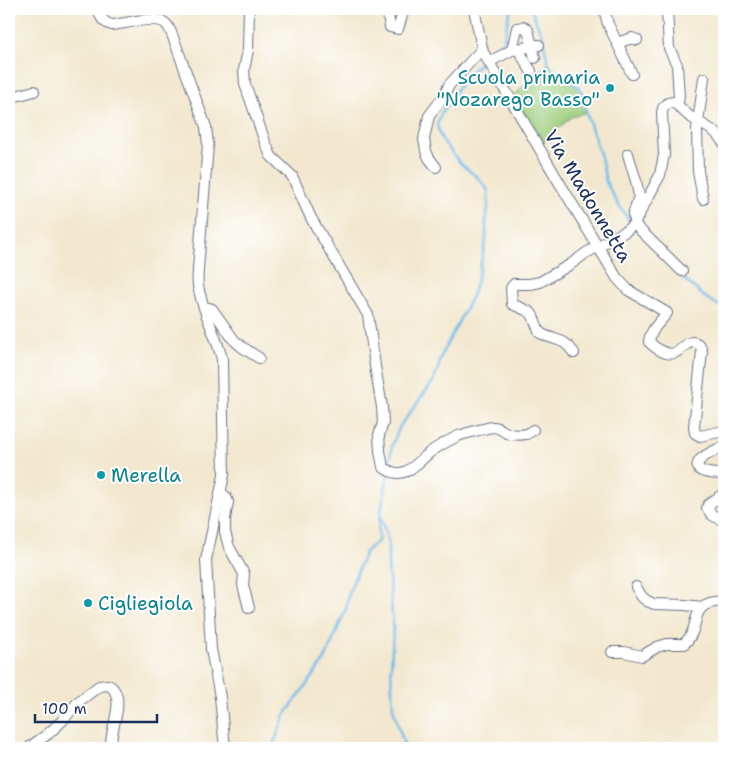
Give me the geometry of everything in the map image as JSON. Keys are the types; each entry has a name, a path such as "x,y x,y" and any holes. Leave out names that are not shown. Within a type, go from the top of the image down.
{"street":[{"path":"103,9 100,15 102,20 112,26 150,20 159,20 165,23 171,32 206,127 208,145 198,284 222,359 225,456 221,493 206,560 211,649 220,697 225,748"},
{"path":"249,9 248,50 244,70 245,84 265,142 271,156 292,176 311,218 368,315 374,366 382,407 383,423 379,435 383,467 388,471 406,472 415,467 437,447 460,435 494,427 502,429 509,434 527,434 533,430"},
{"path":"387,9 390,28 398,29 404,9"},
{"name":"Via Madonnetta","path":"474,9 482,51 556,178 622,285 668,313 652,331 649,336 649,342 670,354 675,353 692,341 701,347 695,433 700,436 719,432 724,433"},
{"path":"604,9 608,24 632,74"},
{"path":"667,9 669,48 677,65 679,97 677,105"},
{"path":"531,71 515,50 517,28 528,30 536,46 535,58"},
{"path":"617,43 632,38 637,40"},
{"path":"489,62 515,50 536,46"},
{"path":"436,167 426,151 424,140 430,116 449,85 482,51"},
{"path":"703,199 698,171 697,129 704,78"},
{"path":"9,98 34,91"},
{"path":"574,354 563,341 540,333 532,314 512,304 511,288 514,284 540,282 626,231 635,223 660,175 664,155 662,114 663,108 668,103 674,102 689,116 715,132 724,143"},
{"path":"628,154 639,196 633,214 635,223 682,271"},
{"path":"205,308 212,309 234,340 260,358"},
{"path":"724,446 699,460 698,464 699,468 706,473 724,474"},
{"path":"221,493 228,502 224,532 229,547 244,574 243,585 249,608"},
{"path":"724,493 708,505 707,508 712,515 724,521"},
{"path":"636,587 642,597 654,604 702,607"},
{"path":"612,652 624,652 642,656 657,647 668,644 684,644 691,634 702,607 706,603 724,601"},
{"path":"29,748 48,734 78,702 99,686 108,685 114,689 117,698 116,715 110,742 111,748"}],"green space":[{"path":"548,64 584,93 587,112 571,117 544,142 541,142 513,96"}],"waterway":[{"path":"488,57 503,41 511,9"},
{"path":"531,9 544,40 548,61 552,68 578,86 582,94 601,157 606,182 630,222"},
{"path":"389,466 392,446 400,426 432,383 442,354 473,294 479,272 486,239 488,192 486,187 461,164 442,140 437,125 441,114 454,93 468,74 483,60"},
{"path":"678,274 706,298 724,309"},
{"path":"272,748 285,715 325,659 346,609 349,592 365,552 379,540 378,528 388,474"},
{"path":"381,518 388,541 393,626 391,670 393,708 405,748"}],"place":[{"name":"Scuola primaria \"Nozarego Basso\"","path":"610,88"},
{"name":"Merella","path":"101,475"},
{"name":"Cigliegiola","path":"88,603"}]}
